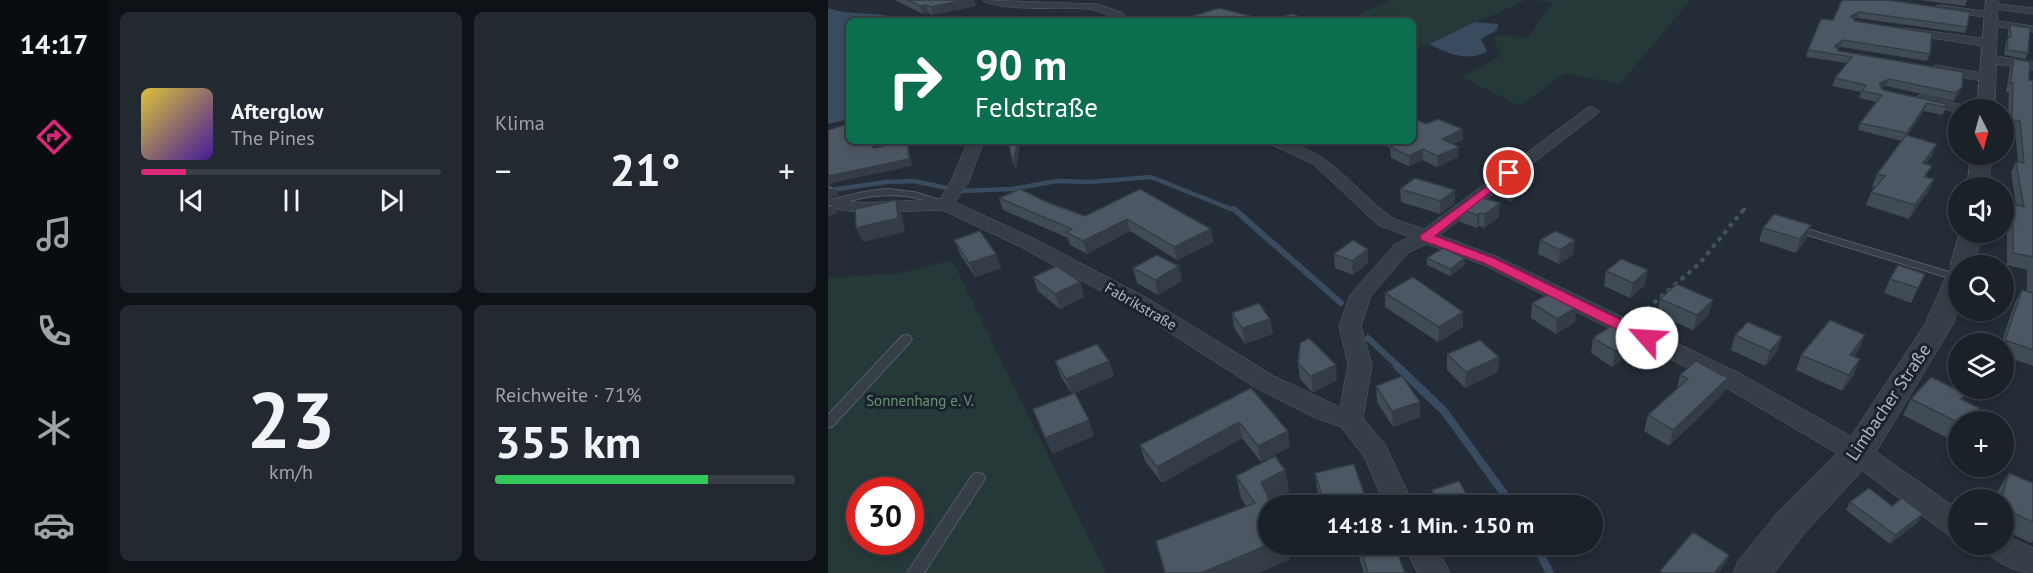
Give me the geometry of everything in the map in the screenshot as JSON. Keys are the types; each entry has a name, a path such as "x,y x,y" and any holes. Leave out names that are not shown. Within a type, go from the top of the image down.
{"street":[{"path":"987,0 1036,5 1092,3 1115,12 1122,18"},
{"path":"1925,6 1991,11 2033,11"},
{"path":"1991,11 2033,29"},
{"path":"1987,99 1991,11"},
{"path":"1890,28 1988,51 2033,66"},
{"path":"1924,67 1988,78"},
{"path":"1903,95 1948,106"},
{"path":"1395,495 1376,453 1350,420 1360,365 1350,326 1360,294 1402,248 1426,237 1592,111"},
{"path":"951,194 975,144"},
{"path":"1282,144 1319,161 1385,221 1491,261 1732,380 1858,453 1948,518"},
{"name":"Fabrikstraße","path":"830,203 864,208 951,194 1028,243 1138,303 1265,382 1322,411 1350,420"},
{"name":"Limbacher Straße","path":"1752,573 1791,523 1858,453 1940,324 1948,303"},
{"path":"2014,553 2033,563"},
{"path":"1425,555 1434,573"}],"lane":[{"path":"1781,224 1948,269"},
{"path":"828,423 906,339"},
{"path":"915,573 978,478"}],"path":[{"path":"1626,328 1700,263 1746,207"}],"green space":[{"path":"1390,0 1527,0 1416,49 1416,18 1351,18"},
{"path":"1535,0 1691,0 1620,84 1565,73 1520,106 1461,77 1501,56 1493,36 1528,37 1553,3"},
{"name":"Sonnenhang e. V.","path":"952,260 1106,573 828,573 828,278 901,273"}],"water":[{"path":"828,8 896,18 846,18 846,120 828,124"},
{"path":"1475,22 1498,24 1497,30 1481,39 1487,51 1480,55 1458,55 1429,44"}],"building":[{"path":"908,0 964,0 931,7 920,6"},
{"path":"1842,0 1888,0 1970,12 1967,27 1859,12 1851,16 1855,21 1932,33 1930,54 1843,40 1835,46 1839,51 1963,72 1962,87 1956,93 1889,79 1880,83 1883,90 1947,104 1945,107 1927,103 1907,133 1860,123 1882,95 1862,91 1866,85 1835,78 1852,57 1808,50 1821,19 1833,20"},
{"path":"1219,8 1259,18 1186,18"},
{"path":"1293,14 1303,18 1276,18"},
{"path":"2010,25 2030,28 2028,53 2007,50 2008,37 2011,37"},
{"path":"2014,59 2030,62 2029,80 2033,80 2033,257 2013,253 2014,204 2024,207 2016,162 2024,163 2020,121 2014,120 2013,83 2010,83"},
{"path":"1416,119 1426,124 1438,119 1463,129 1442,139 1459,147 1437,156 1423,149 1409,156 1390,147 1398,144 1416,144"},
{"path":"844,125 846,127 846,144 869,144 874,148 907,144 909,159 828,176 828,130"},
{"path":"1906,135 1937,144 1923,163 1932,166 1924,177 1934,179 1915,205 1871,192 1885,176 1877,174"},
{"path":"1009,144 1017,144 1013,163"},
{"path":"1512,170 1530,176 1512,188 1497,181"},
{"path":"1415,178 1455,190 1440,201 1400,189"},
{"path":"1020,189 1049,203 1085,216 1140,189 1211,229 1174,247 1127,219 1083,241 1066,232 1072,229 999,198"},
{"path":"1477,196 1500,203 1485,214 1477,215 1460,209"},
{"path":"896,200 898,218 856,228 855,209"},
{"path":"1774,214 1811,225 1800,239 1763,228"},
{"path":"980,231 996,254 969,263 954,240"},
{"path":"1555,231 1575,240 1560,250 1540,240"},
{"path":"1353,240 1368,249 1352,261 1334,254"},
{"path":"1443,248 1465,258 1450,269 1427,258"},
{"path":"1157,255 1179,266 1155,280 1133,268"},
{"path":"1621,259 1648,270 1633,283 1606,271"},
{"path":"1898,265 1925,274 1918,288 1890,279"},
{"path":"1057,266 1080,282 1055,294 1033,277"},
{"path":"1413,277 1463,312 1439,327 1385,293"},
{"path":"1677,284 1713,300 1697,315 1660,299"},
{"path":"2022,290 2033,293 2033,350 2014,343 2014,333 2007,333 2011,321 2014,321 2014,314"},
{"path":"1552,292 1577,307 1557,319 1532,303"},
{"path":"1259,303 1270,319 1242,328 1232,313"},
{"path":"1620,320 1642,332 1615,351 1593,338"},
{"path":"1830,320 1865,335 1850,355 1860,359 1849,375 1801,355"},
{"path":"1748,322 1782,337 1770,351 1735,335"},
{"path":"1309,338 1336,365 1309,375 1298,363 1300,343"},
{"path":"1480,340 1499,357 1466,372 1447,354"},
{"path":"1097,344 1109,361 1066,379 1055,361"},
{"path":"1696,361 1728,378 1673,430 1648,415 1688,379 1680,375"},
{"path":"1402,376 1420,402 1392,411 1376,386"},
{"path":"1931,377 1948,385 1948,399 1961,399 1979,408 1977,411 1948,411 1948,418 1911,399"},
{"path":"1251,388 1288,431 1258,446 1239,422 1157,467 1140,445"},
{"path":"1075,393 1089,420 1045,438 1033,409"},
{"path":"1275,456 1285,470 1261,482 1267,495 1258,495 1258,549 1201,573 1165,573 1156,541 1255,503 1236,476"},
{"path":"1354,464 1364,495 1322,495 1315,473"},
{"path":"2014,475 2033,483 2033,522 2014,513 2014,489 2004,489 2008,477 2014,477"},
{"path":"1459,481 1467,495 1434,495 1432,490"},
{"path":"1869,488 1892,506 1902,498 1923,514 1895,535 1850,502"},
{"path":"1693,532 1729,555 1714,573 1663,573 1660,571"},
{"path":"1362,555 1398,555 1405,573 1368,573"}],"waterway":[{"path":"831,190 887,182 914,181 961,191 1012,189 1057,181 1091,182 1151,177 1236,211"},
{"path":"1234,209 1341,303"},
{"path":"1368,338 1399,367"},
{"path":"1397,366 1444,411 1505,495"},
{"path":"1541,555 1550,573"}],"route":[{"path":"1509,173 1426,237 1491,261 1647,338"}]}
